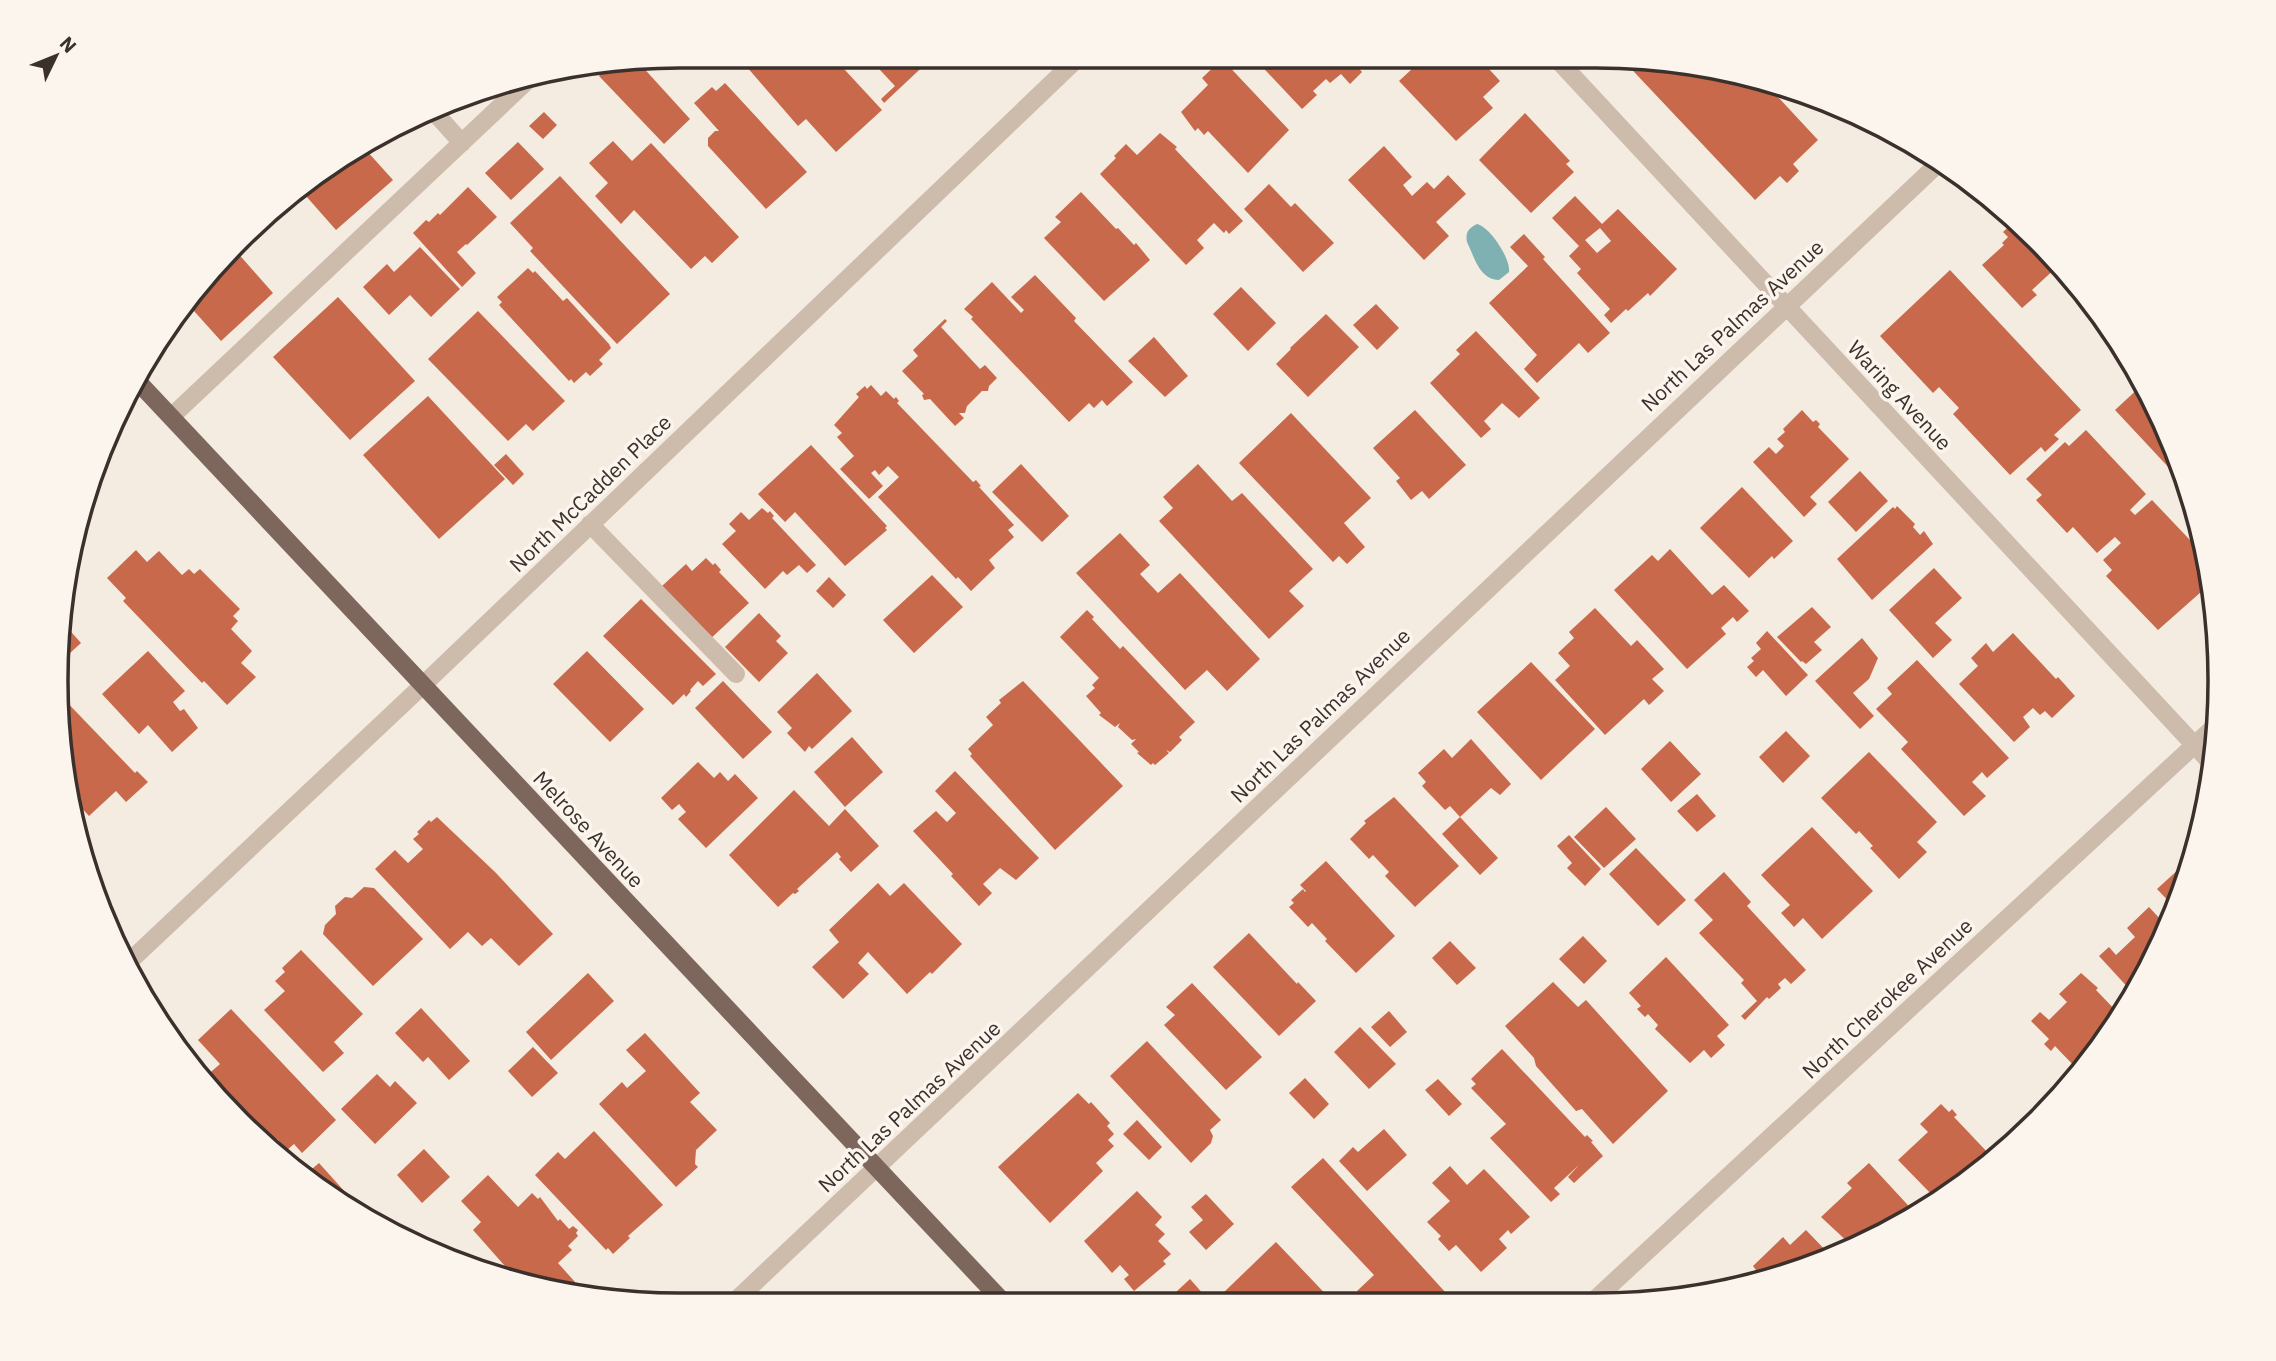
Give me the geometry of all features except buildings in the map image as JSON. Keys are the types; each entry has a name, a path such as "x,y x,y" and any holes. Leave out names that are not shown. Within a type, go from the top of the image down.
{"main road":[{"name":"Melrose Avenue","path":"143,387 995,1293"}],"street":[{"name":"North McCadden Place","path":"134,957 423,685 1067,68"},
{"name":"Waring Avenue","path":"1565,68 2203,755"},
{"path":"171,417 517,91"},
{"path":"439,118 462,143"},
{"name":"North Las Palmas Avenue","path":"744,1293 1933,169"},
{"path":"590,524 736,674"},
{"name":"North Cherokee Avenue","path":"1602,1293 2205,737"}],"water":[{"path":"1477,224 1488,231 1507,259 1509,272 1499,280 1482,272 1467,242 1468,231"}]}
